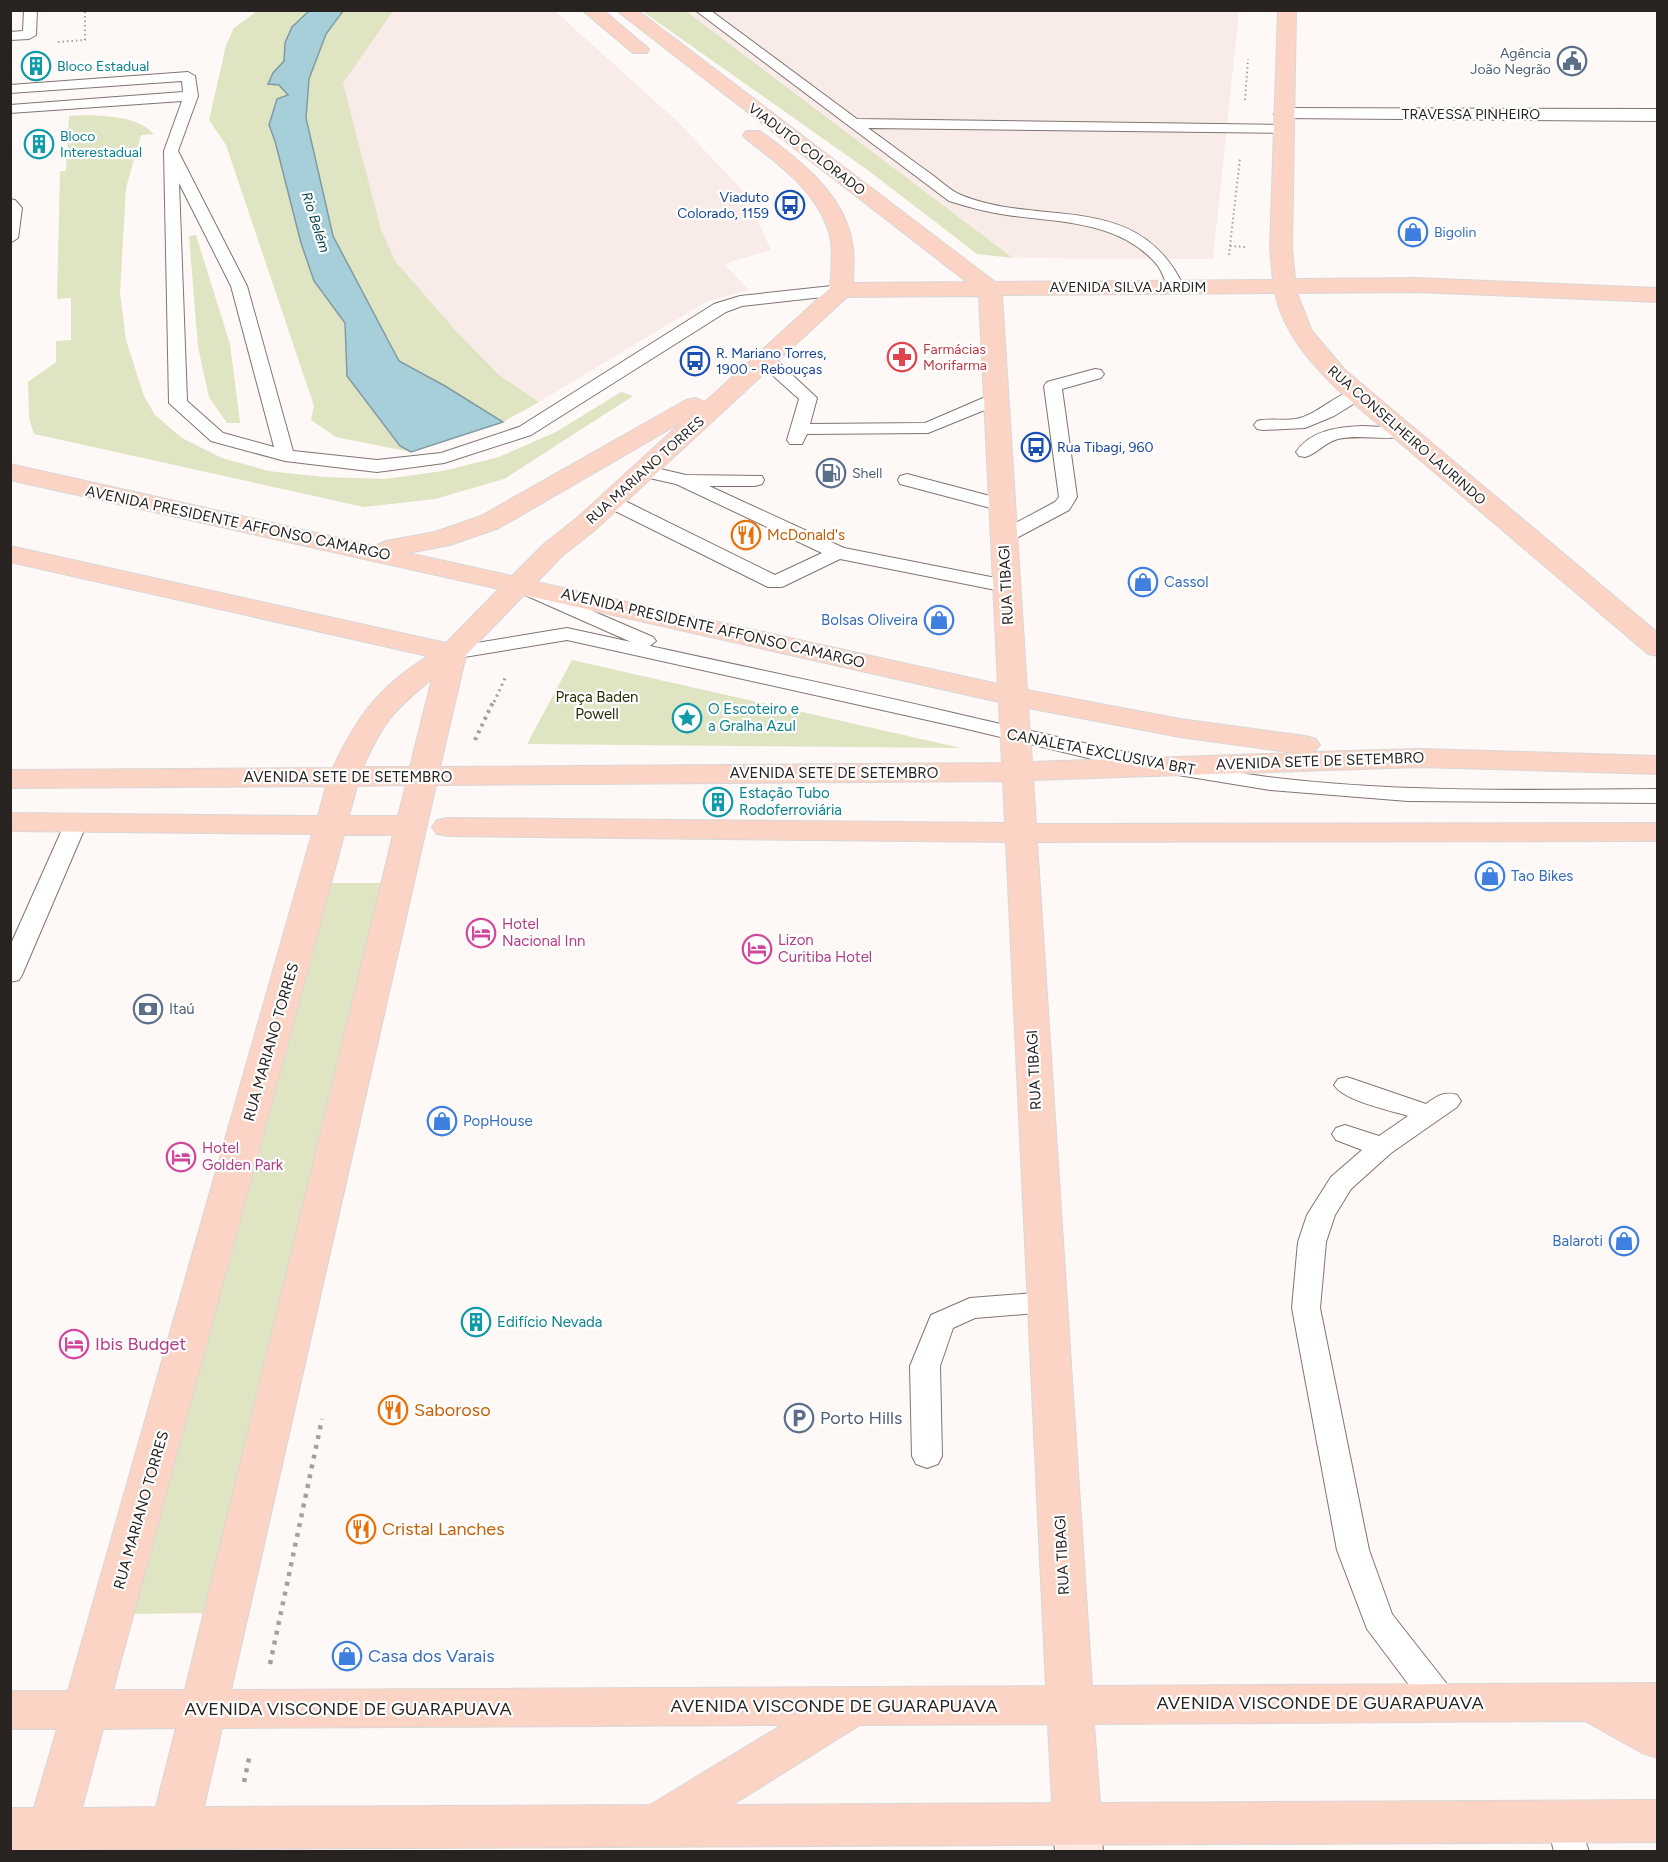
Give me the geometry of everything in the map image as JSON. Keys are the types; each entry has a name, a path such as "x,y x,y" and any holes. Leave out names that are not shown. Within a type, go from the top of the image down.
{"main road":[{"path":"591,10 660,64"},
{"name":"VIADUTO COLORADO","path":"625,10 990,288"},
{"name":"RUA CONSELHEIRO LAURINDO","path":"1287,10 1281,248 1284,286 1289,306 1314,351 1357,394 1400,432 1658,648"},
{"name":"VIADUTO COLORADO","path":"741,126 804,179 828,209 841,236 844,256 841,290"},
{"name":"AVENIDA SILVA JARDIM","path":"1415,285 1522,275 1626,273"},
{"name":"AVENIDA SILVA JARDIM","path":"841,290 1415,285 1658,295"},
{"name":"RUA TIBAGI","path":"990,288 1078,1838"},
{"name":"RUA MARIANO TORRES","path":"36,1836 86,1709 344,777 364,732 387,701 422,672 453,653 553,550 610,501 841,290"},
{"path":"366,551 441,539 490,522 530,501 758,366"},
{"name":"AVENIDA PRESIDENTE AFFONSO CAMARGO","path":"10,472 1013,696 1180,728 1420,758"},
{"path":"10,554 453,653 422,777 429,826 173,1840"},
{"name":"AVENIDA SETE DE SETEMBRO","path":"10,779 1017,772 1162,765 1420,758 1658,765"},
{"path":"10,822 1021,833 1658,832"},
{"path":"1590,1702 1658,1739"},
{"name":"AVENIDA VISCONDE DE GUARAPUAVA","path":"10,1710 1658,1702"},
{"path":"655,1827 853,1706"},
{"path":"36,1836 173,1840 234,1829 655,1827 1078,1838 1568,1837 1658,1821"}],"street":[{"name":"TRAVESSA PINHEIRO","path":"1284,121 1658,115"}],"lane":[{"path":"10,36 29,35 31,10"},
{"path":"701,10 850,123 954,198 987,208 1055,215 1115,229 1151,250 1165,264 1176,287"},
{"path":"10,89 188,76 191,96 171,151 178,403 217,437 285,456 377,466 444,458 475,449 525,431 720,308 740,301 841,290"},
{"path":"10,109 191,96"},
{"path":"850,123 1244,129 1284,121"},
{"path":"171,151 239,286 285,456"},
{"path":"10,204 14,208 10,238"},
{"path":"758,366 808,399 797,434 928,435 996,399"},
{"path":"1004,537 1062,506 1068,497 1053,386 1095,374"},
{"path":"1263,425 1299,424 1328,412 1357,394"},
{"path":"1305,452 1311,443 1352,430 1400,432"},
{"path":"931,466 933,486"},
{"path":"643,471 682,480 838,553 1006,586"},
{"path":"682,480 755,480"},
{"path":"907,480 1002,505"},
{"path":"610,501 775,583 838,553"},
{"name":"CANALETA EXCLUSIVA BRT","path":"519,585 695,662"},
{"name":"CANALETA EXCLUSIVA BRT","path":"453,653 567,634 966,722 1015,735 1162,765 1253,780 1371,792 1433,795 1658,796"},
{"path":"10,975 76,823"},
{"path":"1347,1085 1372,1096 1439,1108 1382,1147 1341,1183 1321,1215 1312,1242 1306,1308 1353,1550 1378,1620 1442,1703"},
{"path":"1345,1134 1382,1147"},
{"path":"927,1456 925,1366 941,1322 970,1308 1048,1302"}],"path":[{"path":"85,10 85,40"},
{"path":"1165,264 1209,264 1228,259 1244,129 1248,56"},
{"path":"473,744 495,694 525,641"},
{"path":"234,1829 260,1709"}],"shaded area":[{"path":"390,11 555,11 678,122 745,193 771,250 724,264 749,290 706,302 539,402 498,374 457,332 396,262 355,182 341,74"},
{"path":"686,11 1239,11 1213,259 1013,258"}],"green space":[{"path":"257,11 309,11 285,43 284,61 273,73 268,84 279,85 289,95 269,125 301,243 314,281 345,323 347,376 400,446 411,452 336,437 311,420 314,406 226,145 209,120 226,45 234,28"},
{"path":"343,11 393,11 343,83 381,230 396,262 457,332 498,374 539,402 503,422 399,361 333,236 306,118 309,79 326,34"},
{"path":"642,11 686,11 1013,258 977,254 869,171"},
{"path":"87,115 132,121 154,134 141,135 126,188 120,293 126,340 144,396 155,415 182,438 222,458 268,471 324,477 385,479 443,471 499,457 556,432 621,392 633,396 504,479 435,499 364,507 34,434 29,418 28,382 56,362 56,341 71,340 71,298 57,299 60,171 66,171 69,116"},
{"path":"196,235 230,344 240,423 227,423 209,397 198,347 189,236"},
{"name":"Praça Baden Powell","path":"572,660 961,748 527,744"},
{"path":"321,883 389,883 212,1613 121,1614"}],"water":[{"name":"Rio Belém","path":"309,11 343,11 326,34 309,79 306,118 333,236 399,361 503,422 411,452 400,446 347,376 345,323 314,281 301,243 269,125 277,99 288,95 279,85 268,84 273,73 284,61 285,43 292,27"}],"place":[{"name":"Agência João Negrão","path":"1572,61"},
{"name":"Bloco Estadual","path":"36,66"},
{"name":"Bloco Interestadual","path":"39,144"},
{"name":"Viaduto Colorado, 1159","path":"790,205"},
{"name":"Bigolin","path":"1413,232"},
{"name":"Farmácias Morifarma","path":"902,357"},
{"name":"R. Mariano Torres, 1900 - Rebouças","path":"695,361"},
{"name":"Rua Tibagi, 960","path":"1036,447"},
{"name":"Shell","path":"831,473"},
{"name":"McDonald's","path":"746,535"},
{"name":"Cassol","path":"1143,582"},
{"name":"Bolsas Oliveira","path":"939,620"},
{"name":"O Escoteiro e a Gralha Azul","path":"687,718"},
{"name":"Estação Tubo Rodoferroviária","path":"718,802"},
{"name":"Tao Bikes","path":"1490,876"},
{"name":"Hotel Nacional Inn","path":"481,933"},
{"name":"Lizon Curitiba Hotel","path":"757,949"},
{"name":"Itaú","path":"148,1009"},
{"name":"PopHouse","path":"442,1121"},
{"name":"Hotel Golden Park","path":"181,1157"},
{"name":"Balaroti","path":"1624,1241"},
{"name":"Edifício Nevada","path":"476,1322"},
{"name":"Ibis Budget","path":"74,1344"},
{"name":"Saboroso","path":"393,1410"},
{"name":"Porto Hills","path":"799,1418"},
{"name":"Cristal Lanches","path":"361,1529"},
{"name":"Casa dos Varais","path":"347,1656"}]}
